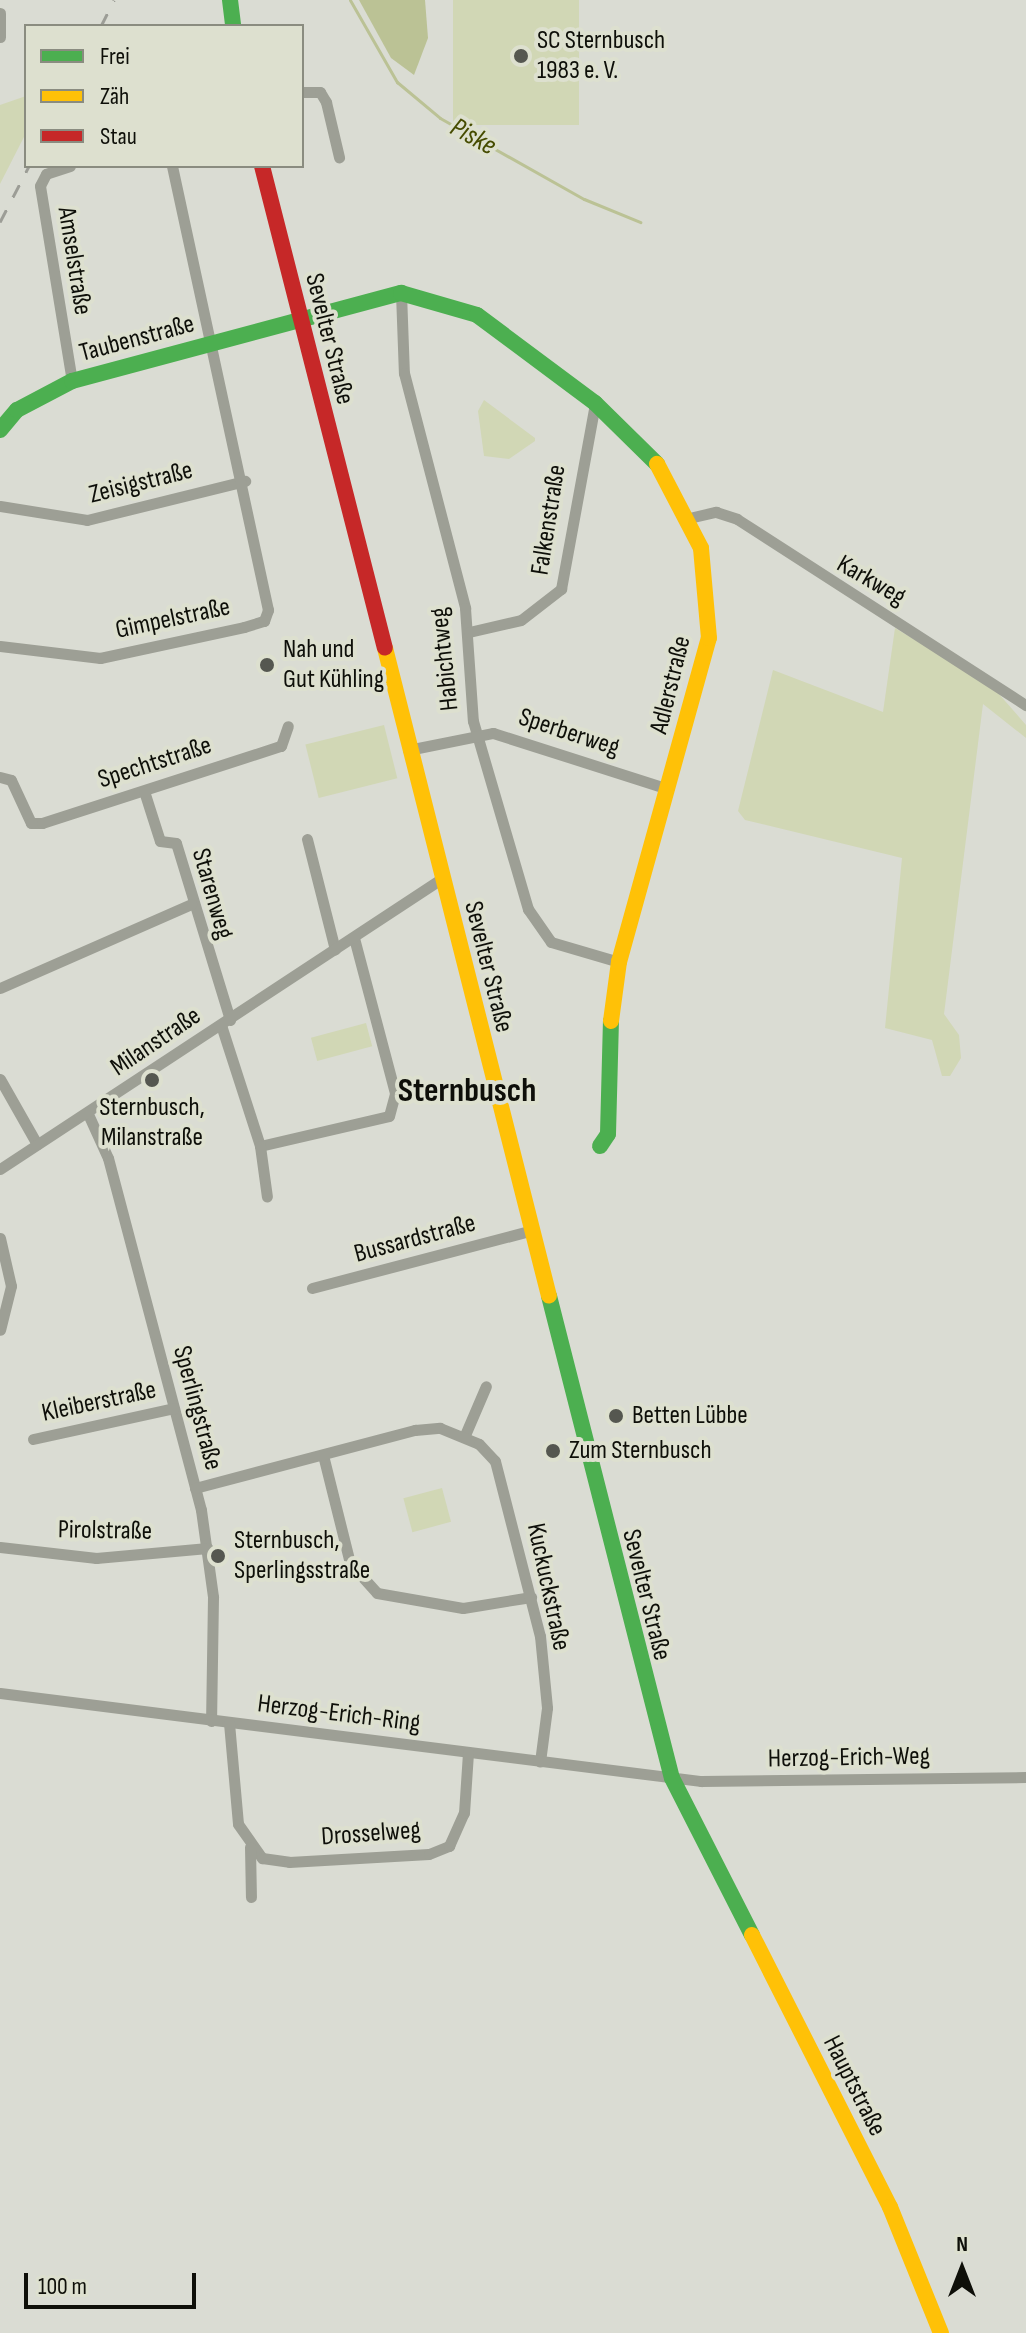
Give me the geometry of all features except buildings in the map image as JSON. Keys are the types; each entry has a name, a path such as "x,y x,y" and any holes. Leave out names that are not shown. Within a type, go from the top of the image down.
{"street":[{"path":"230,0 233,24"},
{"path":"0,13 0,37"},
{"path":"304,92 320,92 326,102 339,157"},
{"name":"Amselstraße","path":"64,168 46,174 40,186 72,381"},
{"path":"172,168 206,346"},
{"name":"Sevelter Straße","path":"262,168 529,1231 672,1778 713,1867"},
{"name":"Adlerstraße","path":"299,318 401,293 477,315 595,403 657,464 689,518 708,590 709,638 619,962 608,1047 608,1134 600,1146"},
{"name":"Habichtweg","path":"401,293 404,373 469,632 477,735 538,928 566,950 619,962"},
{"name":"Taubenstraße","path":"0,430 17,410 72,381 299,318"},
{"name":"Gimpelstraße","path":"0,646 100,658 264,621 271,595 245,481 206,346"},
{"name":"Falkenstraße","path":"469,632 521,620 561,589 595,403"},
{"name":"Zeisigstraße","path":"0,506 87,520 245,481"},
{"name":"Karkweg","path":"689,518 716,512 737,519 1026,705"},
{"name":"Spechtstraße","path":"0,777 11,780 24,815 42,823 281,746 288,726"},
{"name":"Sperberweg","path":"408,750 477,735 516,737 668,789"},
{"name":"Starenweg","path":"144,791 160,841 176,843 260,1146 267,1197"},
{"path":"307,839 335,950"},
{"name":"Milanstraße","path":"0,1169 441,879"},
{"path":"0,988 191,904"},
{"path":"260,1146 389,1116 394,1105 354,938"},
{"path":"0,1079 37,1144"},
{"name":"Sperlingstraße","path":"88,1114 108,1158 208,1548 211,1721"},
{"name":"Bussardstraße","path":"312,1288 529,1231"},
{"path":"0,1238 11,1286 0,1330"},
{"path":"195,1488 415,1430 465,1435 486,1386"},
{"name":"Kleiberstraße","path":"33,1439 174,1408"},
{"name":"Kuckuckstraße","path":"465,1435 495,1461 531,1597 547,1708 540,1762"},
{"path":"323,1455 350,1563 377,1593 463,1608 531,1597"},
{"name":"Pirolstraße","path":"0,1547 96,1558 208,1548"},
{"name":"Herzog-Erich-Ring","path":"0,1693 672,1778"},
{"path":"229,1723 231,1797 250,1847 251,1897"},
{"name":"Drosselweg","path":"250,1847 262,1858 289,1862 429,1854 449,1846 464,1813 468,1752"},
{"name":"Herzog-Erich-Weg","path":"672,1778 1026,1777"},
{"name":"Hauptstraße","path":"713,1867 890,2207 941,2333"}],"shaded area":[{"path":"359,0 425,0 428,38 414,75 391,58"},
{"name":"SC Sternbusch 1983 e. V.","path":"453,0 579,0 579,125 453,125"},
{"path":"24,97 24,137 0,184 0,105"},
{"path":"484,400 535,441 509,459 484,456 478,411"},
{"path":"895,628 991,685 1026,725 1026,738 983,704 944,1014 959,1035 961,1058 950,1076 942,1076 932,1040 885,1028 902,858 745,820 738,811 773,670 883,712"},
{"path":"384,725 397,778 319,798 305,745"},
{"path":"366,1023 372,1046 317,1061 311,1038"},
{"path":"442,1488 451,1522 412,1532 403,1498"}],"waterway":[{"name":"Piske","path":"350,0 397,82 440,118 584,199 640,222"}],"railway":[{"path":"102,24 114,0"},
{"path":"0,222 28,168"}],"traffic: fast":[{"path":"230,0 233,24"},
{"path":"0,430 17,410 72,381 401,293 477,315 595,403 657,464"},
{"path":"600,1146 608,1134 611,1021"},
{"path":"549,1296 672,1778 752,1935"}],"traffic: slow":[{"path":"611,1021 619,962 709,638 701,548 657,464"},
{"path":"385,648 549,1296"},
{"path":"752,1935 890,2207 941,2333"}],"traffic: jam":[{"path":"263,168 385,648"}],"place":[{"name":"SC Sternbusch 1983 e. V.","path":"521,56"},
{"name":"Nah und Gut Kühling","path":"267,665"},
{"name":"Sternbusch, Milanstraße","path":"152,1080"},
{"name":"Betten Lübbe","path":"616,1416"},
{"name":"Zum Sternbusch","path":"553,1451"},
{"name":"Sternbusch, Sperlingsstraße","path":"218,1556"}],"district":[{"name":"Sternbusch","path":"467,1091"}]}
